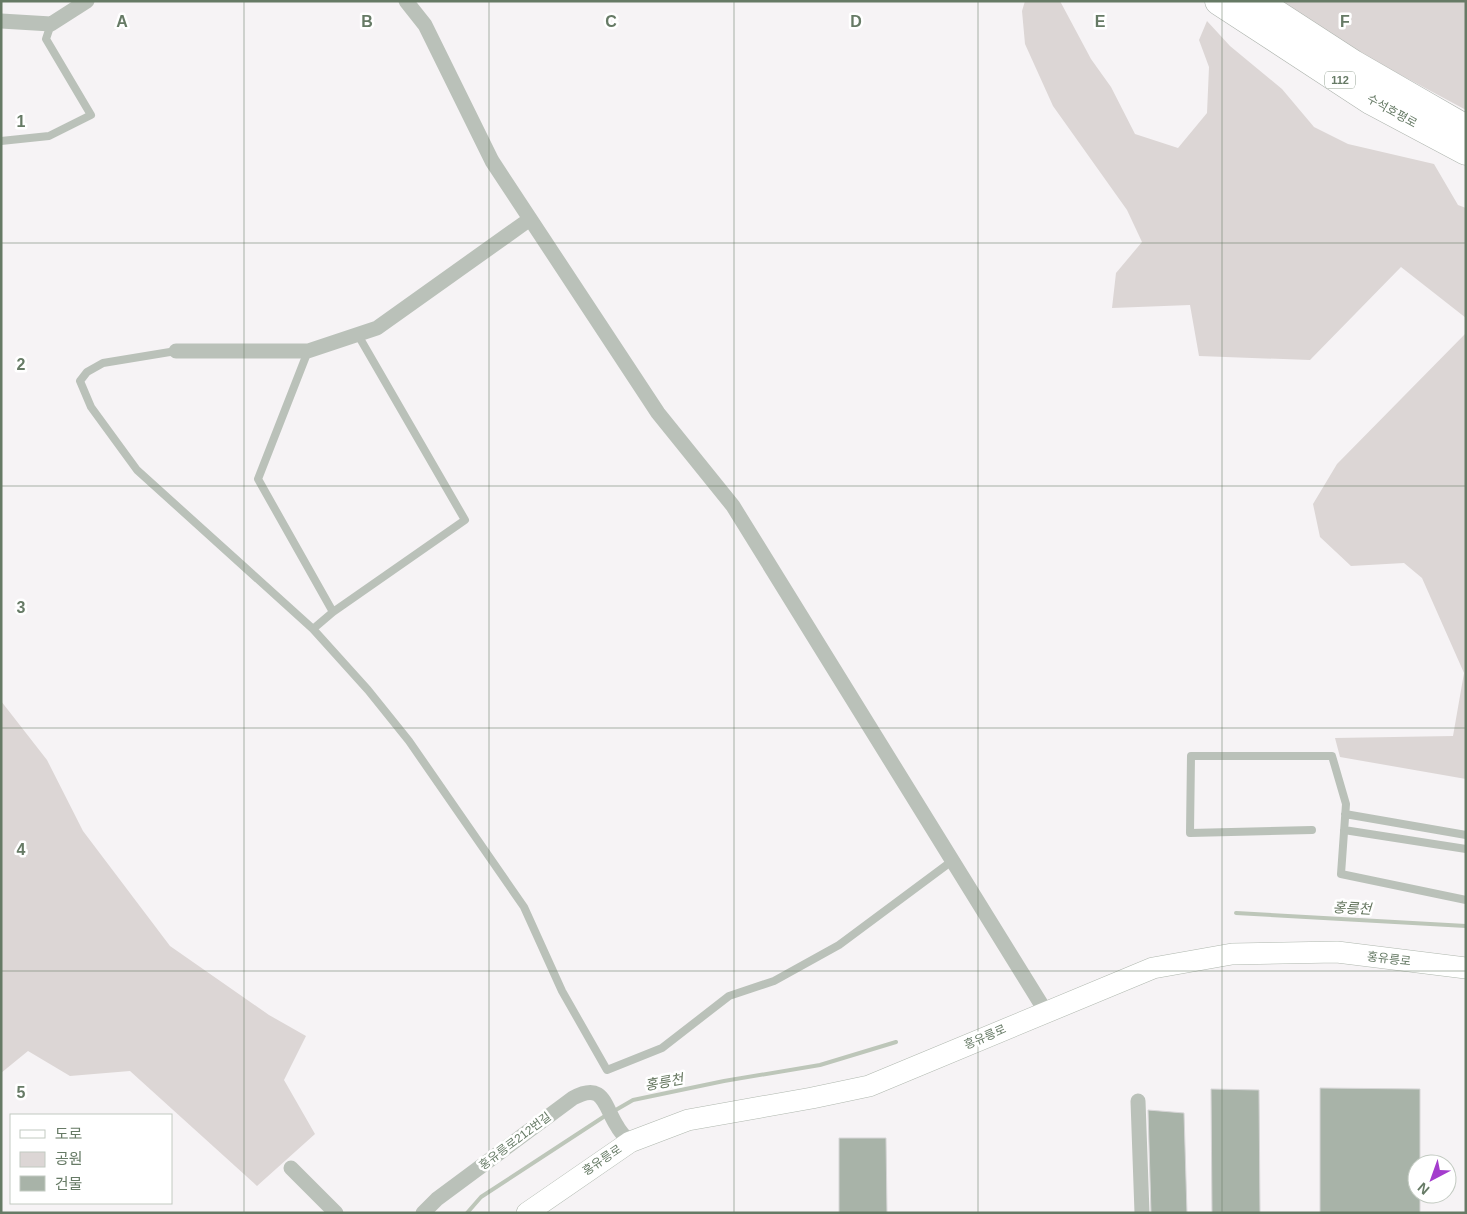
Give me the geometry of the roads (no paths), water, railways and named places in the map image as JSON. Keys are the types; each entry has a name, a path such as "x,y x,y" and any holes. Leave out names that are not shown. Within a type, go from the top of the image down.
{"highway":[{"name":"수석호평로","path":"1219,1 1372,101 1466,151"},
{"name":"수석호평로","path":"1256,1 1353,64 1466,129"}],"street":[{"path":"1,21 51,24 87,1"},
{"path":"406,1 425,25 492,161 658,413 733,506 1042,1006"},
{"path":"176,351 308,351 377,328 530,218"},
{"name":"홍유릉로","path":"527,1213 630,1142 688,1120 869,1086 1042,1006 1153,968 1232,954 1337,952 1466,968"},
{"name":"홍유릉로212번길","path":"422,1213 437,1199 581,1094 596,1093 600,1095 630,1142"},
{"path":"1138,1101 1142,1213"},
{"path":"291,1168 336,1213"}],"lane":[{"path":"1,141 49,136 91,115 46,39 51,24"},
{"path":"313,629 332,612 465,520 358,335"},
{"path":"176,351 103,363 87,372 80,381 91,407 137,470 313,629 368,690 409,741 524,907 562,991 607,1070 662,1048 729,996 774,981 839,945 952,861"},
{"path":"308,351 258,479 332,612"},
{"path":"1312,830 1190,833 1191,756 1332,756 1346,804 1341,874 1466,900"},
{"path":"1345,814 1466,835"},
{"path":"1344,830 1466,849"}],"waterway":[{"name":"홍릉천","path":"1236,913 1466,926"},
{"name":"홍릉천","path":"614,1111 633,1100 724,1081 820,1065 896,1042"},
{"name":"홍릉천","path":"467,1213 481,1197 608,1114"}]}
